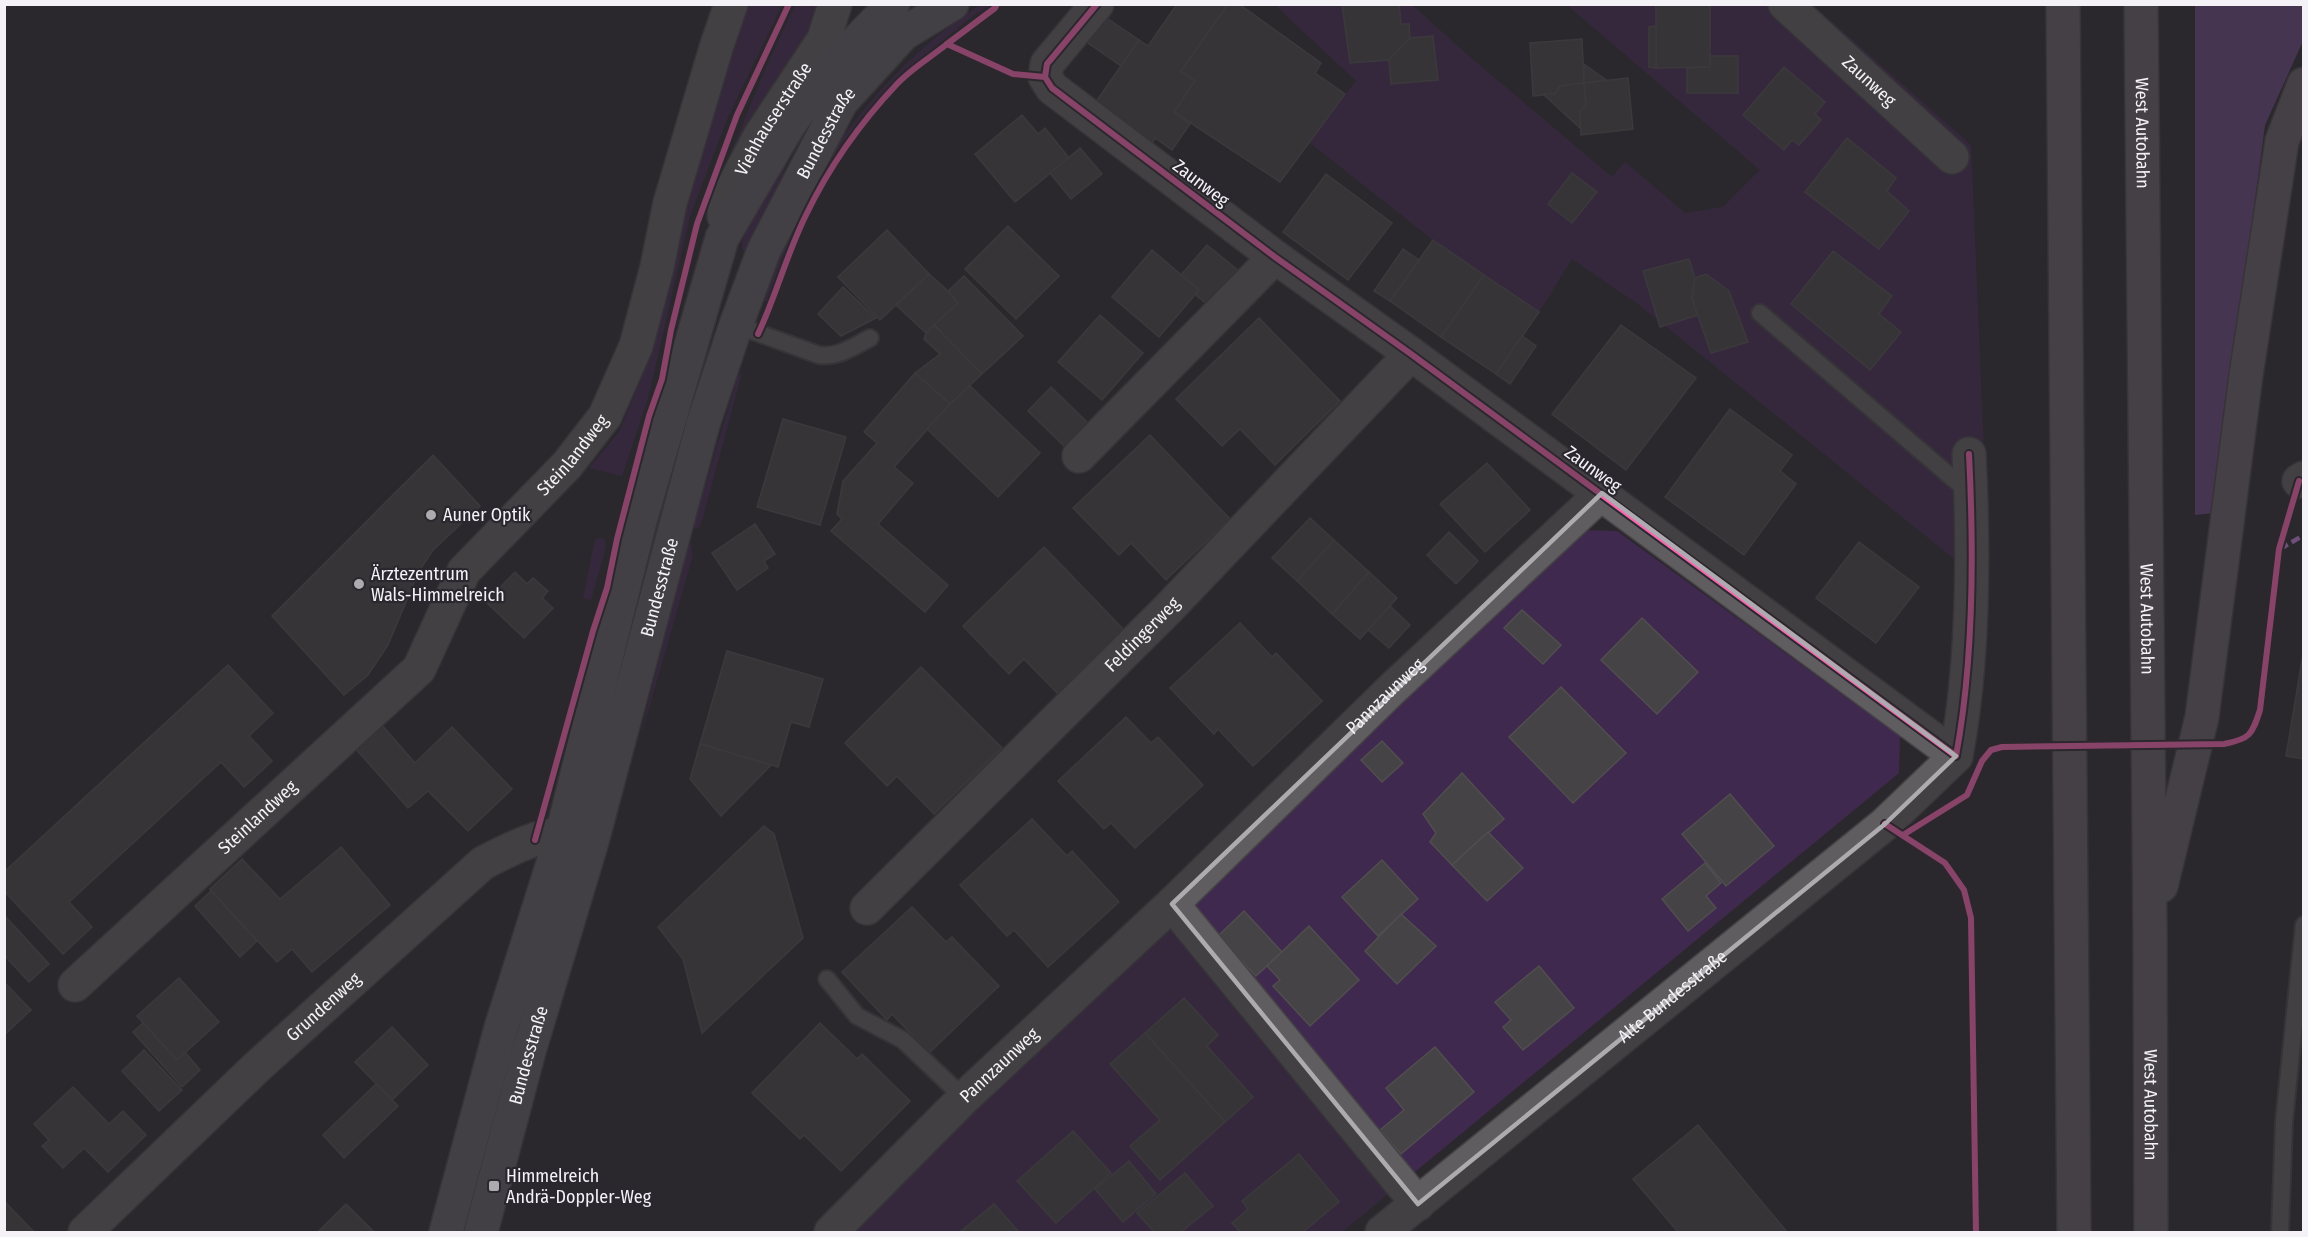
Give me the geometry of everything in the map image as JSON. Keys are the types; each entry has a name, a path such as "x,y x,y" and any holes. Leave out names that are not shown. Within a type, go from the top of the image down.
{"highway":[{"path":"2064,4 2074,1233"},
{"name":"West Autobahn","path":"2141,4 2151,1233"},
{"path":"2150,931 2202,717 2246,375 2282,141 2304,84"}],"main road":[{"name":"Bundesstraße","path":"481,1233 530,1051 577,838 640,521 722,238 788,126 828,71 898,19 952,4"},
{"name":"Bundesstraße","path":"446,1233 501,1028 577,838 703,424 736,325 764,250 841,102 898,19"}],"street":[{"name":"Steinlandweg","path":"75,985 419,669 464,571 567,465 605,416 636,345 657,267 670,203 731,4"},
{"name":"Viehhauserstraße","path":"722,238 725,203 760,136 824,39 835,4"},
{"path":"898,19 916,4"},
{"name":"Zaunweg","path":"1097,4 1047,64 1045,77 1052,88 1275,257 1602,493 1956,756"},
{"name":"Zaunweg","path":"1785,4 1952,157"},
{"path":"1079,456 1275,257"},
{"name":"Feldingerweg","path":"867,909 1168,609 1411,354"},
{"path":"1956,756 1964,715 1972,583 1970,454"},
{"name":"Pannzaunweg","path":"831,1233 964,1098 1172,904 1392,689 1602,493"},
{"name":"Alte Bundesstraße","path":"1383,1233 1885,824 1956,756"},
{"name":"Grundenweg","path":"85,1233 258,1066 483,863 522,844 577,838"},
{"path":"1172,904 1418,1204"}],"lane":[{"path":"1760,313 1971,494"},
{"path":"736,325 819,355 829,356 836,355 870,338"},
{"path":"2280,1233 2284,1122 2304,925"},
{"path":"827,979 857,1016 903,1040 964,1098"}],"highlighted area":[{"path":"1602,493 1956,756 1885,824 1418,1204 1172,904"}],"shaded area":[{"path":"749,5 782,5 727,119 690,216 648,398 622,476 589,468 619,432 635,394 695,172"},
{"path":"795,5 817,5 804,50 725,173 724,169 769,61"},
{"path":"980,5 991,5 974,15 906,70 877,100 850,134 821,175 801,210 768,301 765,302 761,296 761,287 795,217 817,176 851,126 910,60 955,22"},
{"path":"1275,5 1412,5 1612,177 1625,162 1685,213 1723,207 1760,170 1567,5 1813,5 1971,145 1984,454 1963,566 1638,304 1572,259 1539,312 1433,240 1309,142 1356,81"},
{"path":"2195,5 2303,5 2303,41 2265,125 2213,513 2195,515"},
{"path":"786,157 789,159 749,252 742,250 746,230 752,217"},
{"path":"742,372 702,521 696,529 693,527 738,376"},
{"path":"1583,530 1617,531 1900,736 1899,773 1342,1232 847,1232"},
{"path":"604,538 606,546 591,600 583,598 595,539"},
{"path":"691,544 692,558 642,729 687,546"}],"building":[{"path":"1177,4 1228,4 1181,71 1195,81 1174,112 1190,124 1172,150 1155,138 1152,143 1095,103 1139,40 1148,46"},
{"path":"1228,4 1239,4 1321,63 1315,73 1345,94 1280,182 1174,112 1195,81 1181,71"},
{"path":"1342,4 1399,4 1401,24 1409,24 1410,38 1389,60 1350,63"},
{"path":"1656,4 1710,4 1710,67 1656,68"},
{"path":"1105,17 1139,40 1121,66 1088,43"},
{"path":"1656,26 1656,68 1649,67 1649,27"},
{"path":"1433,36 1438,80 1391,84 1389,60 1410,38"},
{"path":"1582,39 1584,83 1560,86 1555,94 1533,96 1530,43"},
{"path":"1710,56 1738,56 1738,93 1687,93 1687,68 1710,67"},
{"path":"1584,64 1606,80 1584,83"},
{"path":"1784,67 1825,102 1815,114 1821,120 1799,145 1792,140 1784,150 1743,115"},
{"path":"1628,78 1633,129 1581,135 1580,111 1586,106 1584,83"},
{"path":"1584,83 1586,106 1580,111 1580,128 1543,94 1555,94 1560,86"},
{"path":"1022,115 1038,134 1045,128 1069,158 1015,202 975,154"},
{"path":"1847,138 1896,178 1887,191 1909,211 1879,249 1805,192"},
{"path":"1080,148 1102,174 1071,199 1050,173"},
{"path":"1572,173 1597,192 1572,223 1548,204"},
{"path":"1326,174 1392,223 1348,280 1283,232"},
{"path":"1008,226 1059,276 1016,319 965,269"},
{"path":"887,230 929,274 880,320 838,277"},
{"path":"1433,240 1484,275 1441,337 1390,301"},
{"path":"1207,245 1239,271 1209,306 1196,295 1199,290 1181,275"},
{"path":"1403,249 1419,260 1390,301 1374,291"},
{"path":"1152,250 1199,290 1159,337 1112,297"},
{"path":"1833,251 1892,296 1879,314 1901,332 1870,370 1791,304"},
{"path":"1689,259 1695,278 1692,299 1698,315 1660,327 1643,271"},
{"path":"929,274 958,303 926,333 896,305"},
{"path":"1706,274 1729,291 1748,342 1711,353 1692,299 1695,278"},
{"path":"1484,275 1539,312 1496,374 1441,337"},
{"path":"964,276 1023,336 982,374 934,325 958,303 948,291"},
{"path":"843,287 876,318 841,336 818,314"},
{"path":"1100,315 1143,353 1102,400 1058,362"},
{"path":"1259,318 1340,401 1275,465 1240,429 1222,446 1176,399"},
{"path":"934,325 982,374 950,404 915,373 940,354 924,339 926,333"},
{"path":"1621,325 1696,378 1626,470 1552,414"},
{"path":"1522,336 1536,346 1510,384 1496,374"},
{"path":"915,373 950,404 894,467 913,483 878,524 948,585 925,612 831,531 842,519 837,514 843,481 877,443 864,432"},
{"path":"970,386 1040,453 998,497 927,429"},
{"path":"1051,387 1088,423 1065,447 1028,411"},
{"path":"1730,409 1792,455 1780,471 1796,484 1744,555 1665,497"},
{"path":"783,419 846,437 820,525 757,507"},
{"path":"1150,435 1230,519 1166,580 1131,543 1119,555 1073,508"},
{"name":"Ärztezentrum Wals-Himmelreich","path":"433,455 480,506 433,550 419,571 388,645 368,675 344,695 272,616"},
{"path":"1487,463 1530,510 1485,552 1440,504"},
{"path":"1310,518 1334,540 1297,581 1272,558"},
{"path":"755,524 775,554 764,561 768,568 737,590 712,553"},
{"path":"1449,532 1478,561 1456,584 1427,555"},
{"path":"1334,540 1369,572 1332,614 1297,581"},
{"path":"1859,542 1919,587 1876,643 1816,598"},
{"path":"1044,547 1126,632 1060,696 1024,659 1009,674 963,626"},
{"path":"515,572 527,584 533,578 548,591 542,598 553,608 524,638 486,602"},
{"path":"1369,572 1397,598 1360,639 1332,614"},
{"path":"1390,606 1410,625 1389,648 1368,630"},
{"path":"1522,610 1561,645 1543,664 1504,628"},
{"path":"1642,618 1698,672 1657,714 1601,660"},
{"path":"1240,623 1272,657 1276,653 1322,701 1253,766 1218,729 1214,734 1170,688"},
{"path":"2304,648 2304,759 2286,756"},
{"path":"727,651 823,679 809,727 791,722 778,767 700,744"},
{"path":"228,665 273,713 249,736 272,761 244,787 221,762 69,902 92,927 63,954 4,891 4,872"},
{"path":"921,667 1002,748 934,814 897,776 887,786 845,743"},
{"path":"1561,687 1626,753 1573,803 1509,737"},
{"path":"1126,717 1151,743 1158,737 1203,785 1135,848 1111,823 1104,829 1058,781"},
{"path":"381,724 415,763 452,727 512,789 468,831 428,791 408,808 355,748"},
{"path":"1382,741 1403,763 1382,782 1361,760"},
{"path":"700,744 771,765 721,816 690,779"},
{"path":"1462,773 1504,819 1452,865 1430,842 1436,833 1423,814"},
{"path":"1730,794 1774,846 1726,886 1682,834"},
{"path":"1032,819 1067,856 1072,851 1119,902 1048,967 1014,930 1007,936 960,885"},
{"path":"764,826 774,834 803,938 702,1033 683,959 658,927"},
{"path":"1488,832 1523,868 1487,901 1452,865"},
{"path":"341,847 390,905 312,972 292,949 277,962 210,889 242,859 280,899"},
{"path":"1382,860 1418,899 1378,936 1342,897"},
{"path":"1705,863 1721,883 1706,896 1716,908 1688,931 1662,899"},
{"path":"211,891 257,941 240,957 195,906"},
{"path":"912,907 946,942 952,937 999,986 929,1053 892,1014 887,1020 842,972"},
{"path":"1244,911 1282,952 1256,976 1218,936"},
{"path":"1401,914 1436,946 1397,984 1365,951"},
{"path":"5,916 49,964 29,982 4,955"},
{"path":"1309,926 1359,980 1310,1026 1273,986 1280,980 1267,966"},
{"path":"1539,966 1574,1008 1523,1050 1503,1027 1511,1020 1495,1002"},
{"path":"179,978 219,1022 177,1060 137,1016"},
{"path":"4,982 31,1010 4,1035"},
{"path":"1184,998 1218,1035 1207,1046 1253,1097 1225,1122 1145,1033"},
{"path":"143,1023 177,1060 185,1052 200,1070 182,1087 133,1032"},
{"path":"820,1023 857,1059 862,1054 910,1101 841,1171 804,1135 800,1139 752,1093"},
{"path":"392,1027 428,1065 392,1100 355,1062"},
{"path":"1145,1033 1225,1122 1160,1180 1130,1146 1160,1120 1110,1064"},
{"path":"1435,1047 1474,1092 1401,1154 1380,1130 1404,1110 1386,1088"},
{"path":"144,1050 182,1090 159,1111 122,1071"},
{"path":"376,1084 398,1106 344,1158 323,1135"},
{"path":"73,1087 109,1124 123,1111 146,1135 108,1172 84,1148 63,1168 42,1146 49,1140 34,1124"},
{"path":"1698,1125 1787,1232 1678,1232 1633,1179"},
{"path":"1073,1131 1111,1173 1056,1223 1017,1181"},
{"path":"1299,1154 1339,1202 1303,1232 1240,1232 1232,1223 1248,1209 1242,1201"},
{"path":"1129,1161 1156,1194 1123,1222 1095,1189"},
{"path":"1185,1173 1213,1206 1181,1232 1154,1232 1137,1213"},
{"path":"4,1201 34,1232 4,1232"},
{"path":"346,1204 374,1232 318,1232"},
{"path":"994,1204 1019,1232 960,1232"}],"marked path":[{"path":"2280,549 2304,535"}],"cycle path":[{"path":"535,840 607,588 617,539 649,416 662,379 671,330 697,224 737,115 789,4"},
{"path":"997,4 995,8 947,44 1013,74 1045,77"},
{"path":"1097,4 1047,64 1045,77 1052,88 1275,257 1411,354 1956,756 1966,682 1971,606 1972,529 1969,454"},
{"path":"758,334 799,229 835,163 858,130 897,84 947,44"},
{"path":"1903,835 1967,795 1982,761 1991,750 2002,747 2224,744 2245,738 2255,725 2260,710 2279,549 2299,481"},
{"path":"1885,824 1945,863 1964,890 1971,918 1976,1232"}],"place":[{"name":"Auner Optik","path":"431,515"},
{"name":"Ärztezentrum Wals-Himmelreich","path":"359,584"},
{"name":"Himmelreich Andrä-Doppler-Weg","path":"494,1186"}]}
